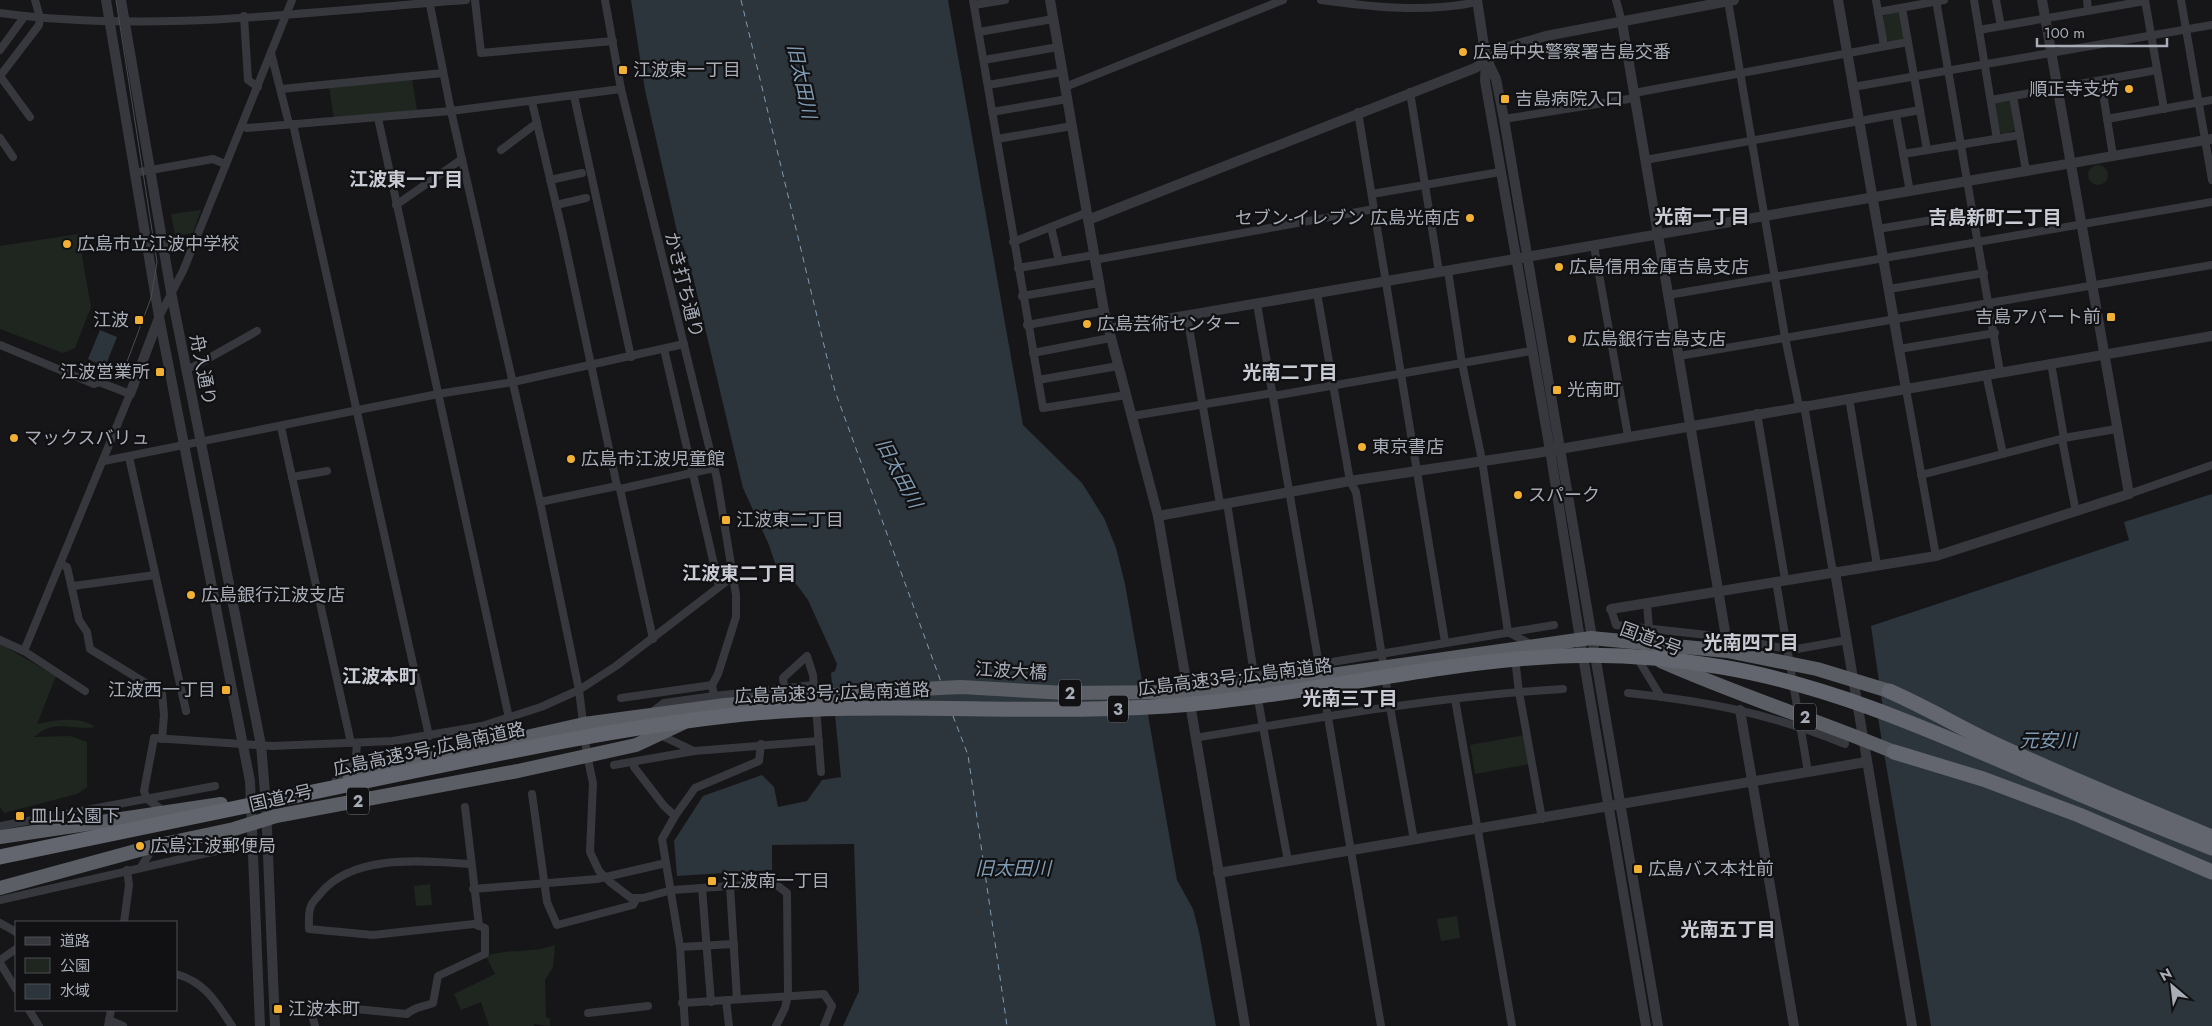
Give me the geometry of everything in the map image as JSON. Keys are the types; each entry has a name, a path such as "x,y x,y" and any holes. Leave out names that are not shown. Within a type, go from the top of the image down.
{"highway":[{"name":"国道2号","path":"1414,662 1586,638 1628,645 1727,651 1817,669 1889,691"},
{"name":"国道2号","path":"1628,645 1715,685 1830,726 1894,752"},
{"name":"広島高速3号;広島南道路","path":"0,857 607,732 723,716 782,710 847,708 1093,710 1161,707 1222,701 1466,664 1533,657 1599,655 1670,659 1724,667 1823,691 1920,726 2212,848"},
{"name":"江波大橋","path":"717,703 961,687 1066,693 1170,692 1246,687 1414,662"},
{"path":"1889,691 1927,707 1992,743 2102,793 2212,837"},
{"name":"国道2号","path":"0,837 266,798 336,780 584,724 647,716 717,703"},
{"name":"国道2号","path":"0,888 154,846 267,819 636,745 660,736 717,703"},
{"path":"1894,752 2009,789 2079,815 2212,872"}],"street":[{"path":"30,117 0,76 39,25 40,18 35,0"},
{"name":"舟入通り","path":"106,0 134,174 160,317 245,744 252,800 260,1026"},
{"name":"舟入通り","path":"121,0 171,292 261,745 266,798 275,1026"},
{"path":"24,651 104,461 160,317 183,271 292,0"},
{"path":"0,13 24,17 125,22 287,14 360,4 466,0"},
{"path":"475,0 481,54 613,41"},
{"name":"かき打ち通り","path":"605,0 621,89 714,468 736,595 736,617 718,674 712,685"},
{"path":"1004,0 974,3 1022,296 1043,408 1126,395"},
{"path":"1050,0 1094,258 1109,334 1158,516 1244,1026"},
{"path":"1321,0 1372,7 1429,9 1449,8 1477,1 1486,59 1485,81 1531,350 1620,805 1658,1026"},
{"path":"1616,0 1622,22 1692,425 1726,637"},
{"path":"1838,0 1936,556"},
{"path":"1876,0 1884,46"},
{"path":"1878,12 1939,0 2000,372"},
{"path":"1974,0 1997,139"},
{"path":"1996,0 2001,26"},
{"path":"2042,0 2116,429 2129,494"},
{"path":"2087,0 2088,11"},
{"path":"2181,0 2199,102 2209,140 2212,180"},
{"path":"430,1 451,111 540,502 580,690 592,783 589,844 595,863 605,877 631,898 672,890 774,883 787,893 788,995 785,1008 776,1026"},
{"path":"1065,88 1279,1"},
{"path":"1014,242 1051,227 1087,217 1474,68 1508,47 1546,36 1731,1 1740,73 1785,337 1801,406 1832,567 1835,572 1912,1026"},
{"path":"1979,30 2145,1 2164,109"},
{"path":"1902,8 1927,150"},
{"path":"244,16 248,80 258,87"},
{"path":"0,50 24,17"},
{"path":"979,32 1054,19"},
{"path":"1853,87 2212,24"},
{"path":"1504,120 1908,42"},
{"path":"984,60 1058,47"},
{"path":"271,53 291,124 358,410 429,736"},
{"path":"1486,59 1496,79 1504,120 1561,449 1609,807 1646,1026"},
{"path":"1991,100 2157,70"},
{"path":"988,85 1062,72"},
{"path":"281,89 443,73"},
{"path":"2101,81 2113,156"},
{"path":"242,126 248,128 451,111 621,89"},
{"path":"1410,92 1425,178 1424,185 1444,272 1482,460 1508,632"},
{"path":"574,96 631,357"},
{"path":"2013,96 2026,171"},
{"path":"992,112 1067,99"},
{"path":"2107,119 2212,100"},
{"path":"532,102 653,639"},
{"path":"1645,160 1920,110"},
{"path":"1358,112 1445,642"},
{"path":"1896,115 1910,192"},
{"path":"378,118 509,718"},
{"path":"501,150 537,123"},
{"path":"997,139 1072,126"},
{"path":"1903,154 2020,135"},
{"path":"0,138 13,157"},
{"path":"1033,353 1187,316 2209,140"},
{"path":"134,174 213,159 225,164"},
{"path":"396,205 462,159"},
{"path":"1372,194 1500,172"},
{"path":"550,180 582,173"},
{"path":"556,206 586,198"},
{"path":"1668,294 2212,202"},
{"path":"1018,268 1058,261 1094,258 1374,209"},
{"path":"1878,229 1974,213"},
{"path":"1051,227 1058,261"},
{"path":"1594,246 1628,436"},
{"path":"1679,356 2212,265"},
{"path":"1889,289 1984,273"},
{"path":"1022,296 1099,282"},
{"path":"1317,293 1350,481 1356,492 1390,707 1414,840"},
{"path":"1257,304 1381,1026"},
{"path":"1027,325 1104,310"},
{"path":"1187,316 1224,503 1288,861"},
{"path":"186,369 195,366 257,331"},
{"path":"1899,349 1994,333"},
{"path":"1158,516 1350,481 1561,449 2212,336"},
{"path":"104,461 438,394 513,382 684,344"},
{"path":"0,345 94,384 99,382 130,394"},
{"path":"664,349 719,586"},
{"path":"1132,416 1333,385 1531,350"},
{"path":"2051,363 2076,512"},
{"path":"1038,380 1118,366"},
{"path":"1986,374 2002,454"},
{"path":"1849,398 1877,565"},
{"path":"1757,414 1780,580 1787,649 1802,727 1808,772"},
{"path":"280,427 354,743 356,757 336,780"},
{"path":"1921,475 2063,439 2116,429"},
{"path":"129,457 186,712"},
{"path":"1847,640 1797,650 1787,649 1726,637 1616,625 1611,609 1936,556 2076,512 2212,465"},
{"path":"540,502 714,468"},
{"path":"292,477 327,471"},
{"path":"61,564 67,567 73,586 79,620 87,632 90,649 162,693 164,715 162,739"},
{"path":"73,586 155,575"},
{"path":"165,812 147,799 144,791 154,738 261,745 354,743 393,741 482,726 509,718 580,690 653,639 732,577"},
{"path":"1647,603 1649,628"},
{"path":"1185,679 1254,675 1554,625"},
{"path":"1639,628 1628,645 1661,696"},
{"path":"1508,632 1517,635 1527,646 1518,654 1516,667 1542,819"},
{"path":"0,640 24,651 85,691"},
{"path":"784,688 783,678 807,656 814,685 821,772"},
{"path":"621,698 712,685 717,703 784,688 814,685"},
{"path":"1195,738 1390,707 1519,692 1563,689"},
{"path":"1628,693 1714,704 1740,710 1802,727 1845,744"},
{"path":"1455,699 1512,1026"},
{"path":"1740,710 1794,1026"},
{"path":"482,726 484,735 497,744"},
{"path":"660,736 694,751"},
{"path":"614,765 694,751 760,744 819,741"},
{"path":"685,1026 680,947 662,839 675,816 695,788 759,761 760,744"},
{"path":"634,762 634,767 675,816"},
{"path":"1218,873 1866,762"},
{"path":"0,826 214,786"},
{"path":"532,794 545,885 551,914 557,925 633,905 637,898"},
{"path":"465,807 470,864 473,889 479,913 479,926"},
{"path":"140,867 154,846"},
{"path":"0,900 225,849"},
{"path":"315,1026 311,1011 324,1006 407,1014 413,1009 422,1008 434,1003 438,976 485,954 485,928 479,926 410,930 373,935 309,929 310,906 324,889 340,876 400,861 470,864"},
{"path":"473,889 545,885 605,877 666,862"},
{"path":"124,921 129,885 127,870"},
{"path":"730,886 738,999"},
{"path":"702,888 711,1002"},
{"path":"0,923 15,931"},
{"path":"680,947 734,944"},
{"path":"15,950 0,961 15,988"},
{"path":"178,975 194,979 209,992 229,1025"},
{"path":"682,1002 711,1002 788,995 824,994 832,1006 824,1026"},
{"path":"726,1000 728,1026"},
{"path":"588,1013 648,1006"},
{"path":"30,1011 39,1026"},
{"path":"109,1023 123,1026"}],"green space":[{"path":"1897,12 1901,15 1905,36 1902,40 1891,42 1886,40 1882,19 1885,15"},
{"path":"412,79 417,110 334,119 329,87"},
{"path":"2009,100 2012,104 2017,127 2013,131 2002,134 1998,130 1993,105 1996,102"},
{"path":"2098,165 2105,168 2108,175 2105,182 2098,185 2091,182 2088,175 2091,168"},
{"path":"201,210 193,233 175,236 171,214"},
{"path":"78,234 91,307 75,348 63,353 0,329 0,246"},
{"path":"0,644 56,676 37,724 59,720 75,720 95,727 63,726 49,728 34,737 70,736 87,742 87,787 77,794 4,813 0,807"},
{"path":"1525,735 1530,764 1475,774 1470,745"},
{"path":"430,884 432,905 416,906 414,886"},
{"path":"1457,916 1460,938 1441,941 1437,919"},
{"path":"555,945 553,967 545,980 546,1017 550,1019 550,1026 534,1024 534,1026 489,1026 481,1002 461,1010 454,994 495,974 486,956 503,952 546,948"}],"water":[{"name":"旧太田川","path":"631,0 948,0 1023,425 1082,483 1104,518 1116,548 1125,584 1177,880 1193,909 1216,1026 843,1026 859,991 854,844 772,845 772,870 677,876 674,841 703,796 762,775 774,787 778,807 807,801 822,780 841,777 831,673 835,671 837,664 808,600 797,585 777,569 769,545 743,488 693,277 683,245 680,245 645,90"},
{"path":"100,330 117,337 105,367 88,359"},
{"name":"元安川","path":"2212,494 2212,1026 1931,1026 1878,718 1884,716 1871,626 2129,540 2124,522"}],"ferry route":[{"path":"741,0 835,391 941,682"},
{"path":"953,716 968,755 1007,1026"}],"tram line":[{"path":"116,0 157,262 151,298 122,375"}],"place":[{"name":"広島中央警察署吉島交番","path":"1463,52"},
{"name":"江波東一丁目","path":"623,70"},
{"name":"順正寺支坊","path":"2129,89"},
{"name":"吉島病院入口","path":"1505,99"},
{"name":"セブン-イレブン 広島光南店","path":"1470,218"},
{"name":"広島市立江波中学校","path":"67,244"},
{"name":"広島信用金庫吉島支店","path":"1559,267"},
{"name":"吉島アパート前","path":"2111,317"},
{"name":"江波","path":"139,320"},
{"name":"広島芸術センター","path":"1087,324"},
{"name":"広島銀行吉島支店","path":"1572,339"},
{"name":"江波営業所","path":"160,372"},
{"name":"光南町","path":"1557,390"},
{"name":"マックスバリュ","path":"14,438"},
{"name":"東京書店","path":"1362,447"},
{"name":"広島市江波児童館","path":"571,459"},
{"name":"スパーク","path":"1518,495"},
{"name":"江波東二丁目","path":"726,520"},
{"name":"広島銀行江波支店","path":"191,595"},
{"name":"江波西一丁目","path":"226,690"},
{"name":"皿山公園下","path":"20,816"},
{"name":"広島江波郵便局","path":"140,846"},
{"name":"広島バス本社前","path":"1638,869"},
{"name":"江波南一丁目","path":"712,881"},
{"name":"江波本町","path":"278,1009"}],"district":[{"name":"江波東一丁目","path":"406,179"},
{"name":"光南一丁目","path":"1702,216"},
{"name":"吉島新町二丁目","path":"1995,217"},
{"name":"光南二丁目","path":"1290,372"},
{"name":"江波東二丁目","path":"739,573"},
{"name":"光南四丁目","path":"1751,642"},
{"name":"江波本町","path":"380,676"},
{"name":"光南三丁目","path":"1350,698"},
{"name":"光南五丁目","path":"1728,929"}]}
